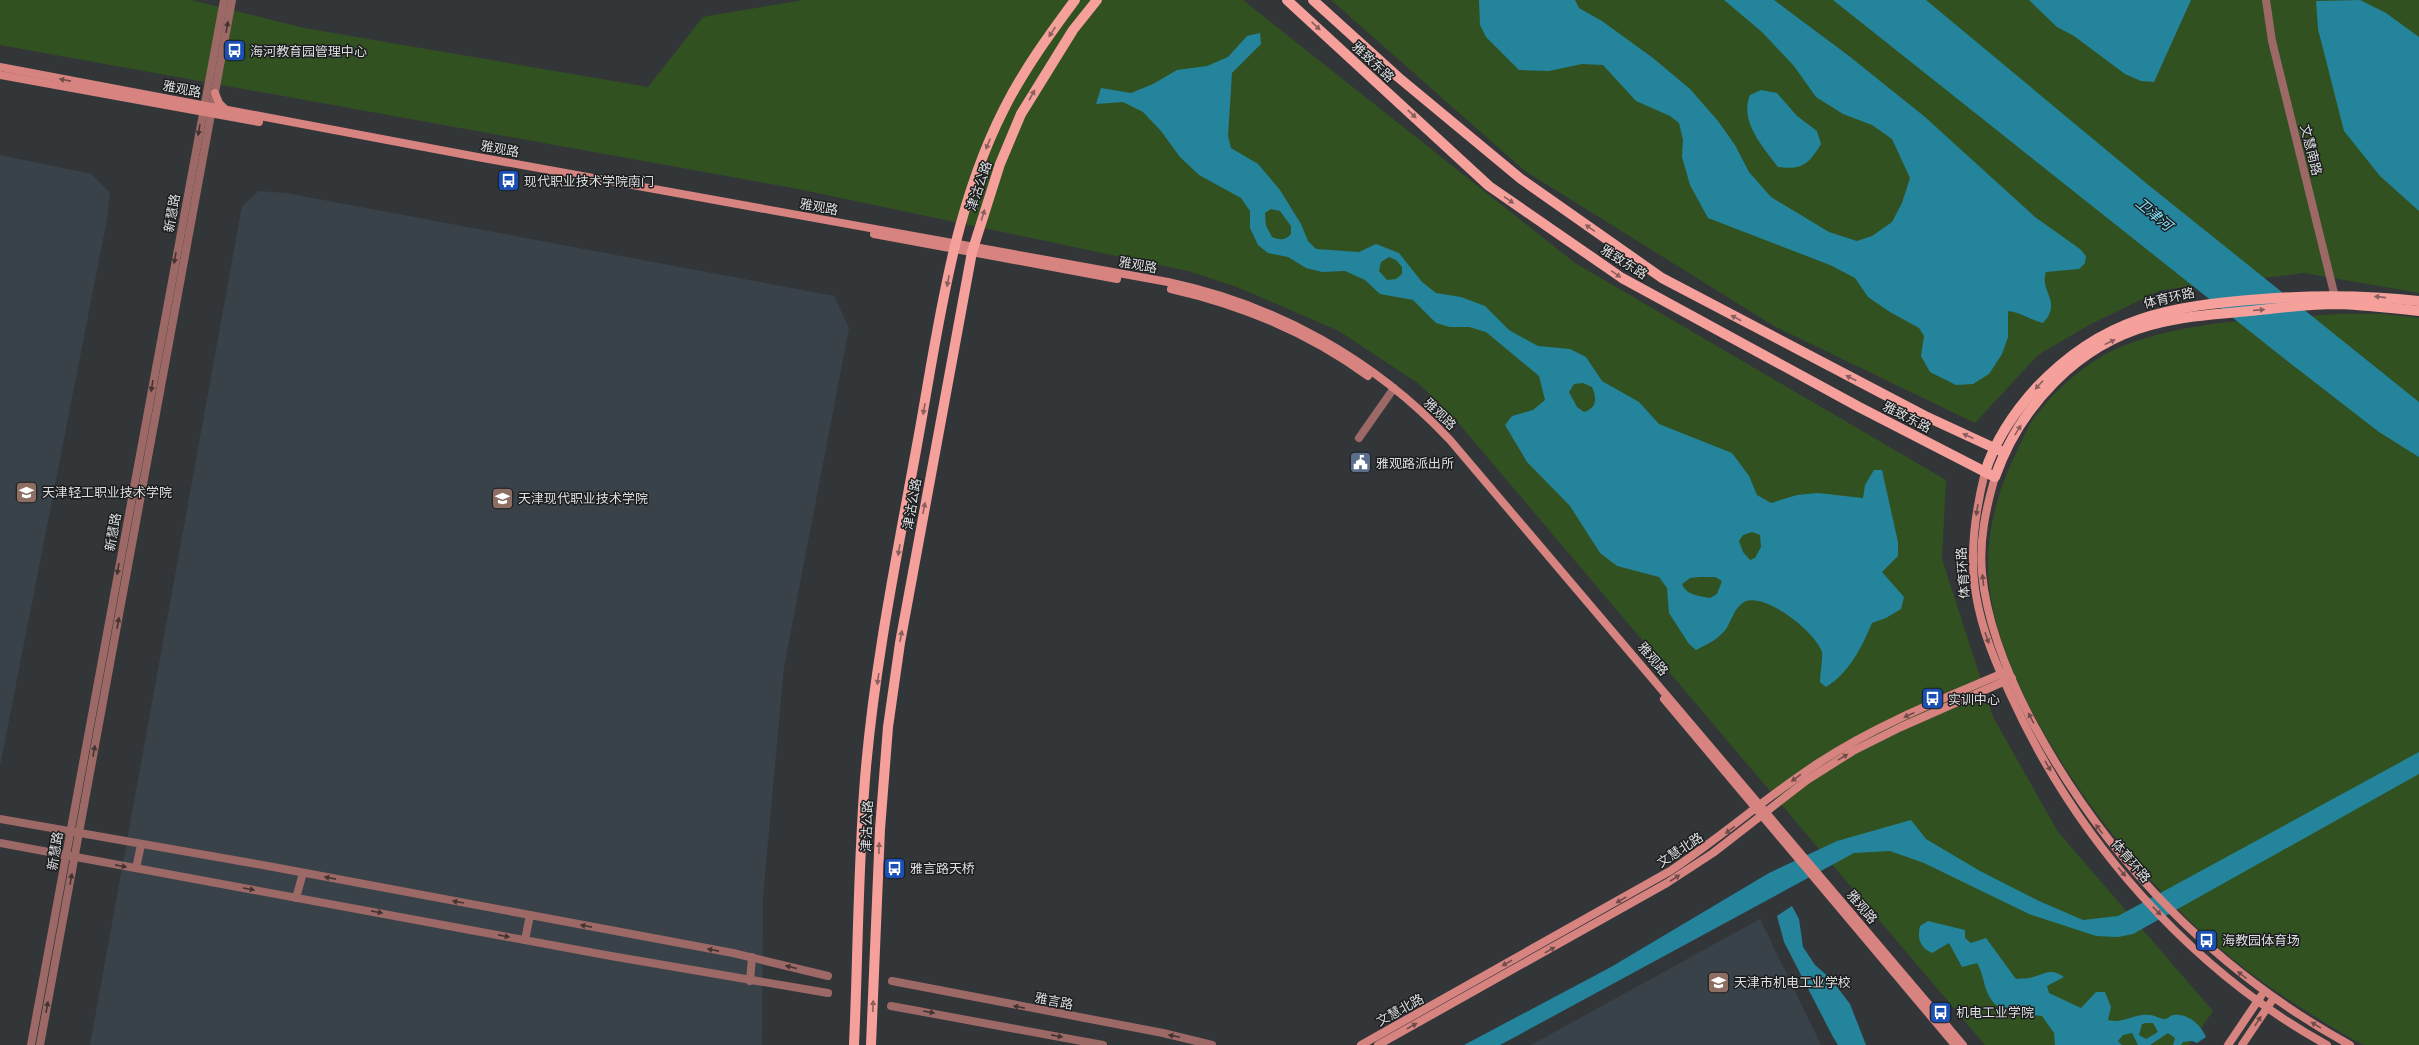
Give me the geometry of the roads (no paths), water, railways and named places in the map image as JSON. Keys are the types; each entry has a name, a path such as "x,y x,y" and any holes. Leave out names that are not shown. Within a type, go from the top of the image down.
{"main road":[{"name":"津沽公路","path":"854,1045 865,779 870,732 903,522 955,246 972,187 1003,110 1022,76 1075,0"},
{"name":"津沽公路","path":"871,1045 880,829 888,727 900,643 972,249 1000,164 1022,114 1073,30 1097,0"},
{"name":"雅致东路","path":"1287,0 1490,186 1622,278 1859,408 1995,477"},
{"name":"雅致东路","path":"1313,0 1398,77 1521,179 1662,278 1925,416 1999,450"},
{"name":"雅观路","path":"0,67 226,113 486,159 972,249 1164,287 1217,300 1258,315 1322,346 1392,391 1446,443 1824,886 1963,1045"},
{"name":"雅观路","path":"0,75 209,109"},
{"path":"211,93 226,113"},
{"name":"体育环路","path":"2350,1045 2273,998 2220,958 2151,890 2110,843 2069,784 2006,676 1991,624 1982,571 1984,523 1995,477 1999,450 2057,377 2076,361 2128,333 2150,325 2220,314 2309,306 2335,300 2376,296 2419,301"},
{"name":"体育环路","path":"2327,1045 2258,1000 2215,966 2170,925 2143,896 2101,846 2055,779 2027,731 2006,676 1981,618 1974,573 1974,530 1985,472 2030,395 2055,368 2089,342 2122,325 2140,319 2209,303 2296,297 2335,300 2419,311"},
{"name":"文慧北路","path":"1378,1045 1655,890 1713,853 1802,773 1852,743 2006,676"},
{"name":"文慧北路","path":"1361,1045 1670,871 1760,810"},
{"name":"雅观路","path":"1824,886 1955,1045"},
{"path":"2228,1045 2264,991"},
{"path":"2242,1045 2273,998"}],"street":[{"name":"新慧路","path":"31,1045 71,856 79,834 209,109 224,0"},
{"name":"新慧路","path":"211,93 232,0"},
{"name":"文慧南路","path":"2266,0 2272,41 2335,300"},
{"name":"新慧路","path":"40,1045 71,856 70,833 209,109"},
{"path":"1359,438 1392,391"},
{"path":"0,819 70,833 302,873 752,957 828,976"},
{"path":"0,843 750,981 828,993"},
{"path":"136,868 141,845"},
{"path":"296,898 302,873"},
{"path":"524,940 530,915"},
{"path":"750,981 752,957"},
{"name":"雅言路","path":"892,981 1163,1033 1212,1045"},
{"path":"891,1006 1102,1045"}],"water":[{"path":"1479,0 1575,0 1579,8 1602,21 1653,58 1690,89 1718,121 1735,145 1749,172 1771,197 1829,232 1857,241 1872,236 1892,222 1902,203 1910,178 1892,139 1872,125 1843,114 1816,97 1794,66 1762,32 1724,0 1774,0 1849,56 1925,117 2035,217 2080,249 2086,256 2085,263 2079,269 2046,272 2045,285 2051,302 2051,309 2049,315 2043,323 2008,311 2008,337 2002,354 1989,374 1973,384 1956,385 1930,372 1921,356 1924,336 1919,328 1890,312 1868,297 1855,278 1830,265 1708,218 1690,185 1682,157 1683,140 1679,123 1670,116 1636,101 1603,65 1582,64 1549,71 1519,70 1486,37 1480,25"},
{"name":"卫津河","path":"1833,0 1926,0 2146,183 2419,402 2419,457 2379,432 2286,360"},
{"path":"2029,0 2191,0 2154,82 2141,81 2125,74 2074,36 2057,27"},
{"path":"2360,0 2386,13 2419,37 2419,211 2380,176 2344,131 2318,29 2316,1"},
{"path":"1260,33 1261,44 1232,73 1228,136 1231,148 1258,164 1280,190 1301,224 1308,241 1316,249 1359,252 1376,244 1399,253 1422,282 1436,293 1461,297 1485,306 1509,330 1538,346 1570,349 1586,357 1602,381 1639,402 1659,424 1732,453 1749,476 1757,495 1771,503 1797,495 1818,493 1863,498 1865,485 1874,470 1882,470 1898,542 1898,556 1882,572 1904,597 1901,609 1886,618 1872,623 1854,659 1834,681 1826,687 1820,682 1822,652 1810,634 1788,615 1764,602 1753,600 1744,602 1735,611 1723,633 1716,639 1696,650 1689,644 1669,613 1667,588 1659,577 1617,566 1600,553 1570,506 1527,462 1505,425 1512,416 1533,410 1545,400 1539,376 1486,332 1469,327 1450,327 1436,323 1413,300 1380,294 1365,280 1345,271 1322,272 1306,268 1288,257 1268,253 1258,245 1250,228 1250,211 1241,198 1199,175 1180,157 1161,131 1143,112 1123,102 1096,104 1101,88 1131,93 1153,84 1177,70 1207,66 1228,57 1247,36","holes":["1271,209 1280,211 1291,226 1291,234 1287,238 1282,239 1272,237 1266,226 1265,213","1389,257 1396,260 1402,267 1402,274 1396,279 1387,280 1379,271 1381,262","1583,383 1592,387 1595,395 1594,405 1584,412 1577,407 1569,392 1574,384","1752,532 1760,535 1761,547 1755,558 1750,560 1743,552 1739,541 1743,535","1700,577 1715,577 1722,581 1717,594 1710,598 1697,596 1690,593 1682,584 1690,578"]},
{"path":"1761,90 1777,93 1797,116 1817,131 1821,144 1812,157 1799,167 1778,167 1754,133 1750,124 1747,105 1750,95"},
{"path":"2419,752 2419,774 2133,934 2118,937 2096,936 2029,914 1924,863 1890,851 1854,853 1500,1045 1464,1045 1611,967 1769,873 1837,841 1911,820 1926,839 1980,871 2039,901 2083,920 2118,916"},
{"path":"1792,906 1799,919 1803,947 1815,965 1831,979 1850,1004 1866,1045 1838,1045 1833,1037 1784,942 1777,916"},
{"path":"1928,921 1965,930 1965,938 1971,943 1986,938 2016,979 2031,978 2049,972 2060,974 2064,977 2047,986 2049,993 2081,1008 2096,992 2105,992 2111,1007 2108,1020 2120,1021 2144,1015 2152,1015 2167,1019 2173,1015 2179,1015 2189,1018 2197,1024 2206,1037 2197,1043 2192,1041 2183,1042 2181,1045 2173,1045 2175,1038 2168,1033 2150,1045 2138,1045 2132,1033 2123,1035 2118,1041 2122,1045 2055,1045 2054,1033 2042,1016 2008,1012 1995,1004 1990,998 1986,989 1977,963 1962,967 1949,943 1932,953 1928,951 1919,939 1920,926","holes":["2153,1023 2158,1032 2146,1039 2139,1035 2142,1024"]}],"place":[{"name":"海河教育园管理中心","path":"234,51"},
{"name":"现代职业技术学院南门","path":"508,181"},
{"name":"雅观路派出所","path":"1360,463"},
{"name":"天津轻工职业技术学院","path":"27,492"},
{"name":"天津现代职业技术学院","path":"503,498"},
{"name":"实训中心","path":"1932,699"},
{"name":"雅言路天桥","path":"894,868"},
{"name":"海教园体育场","path":"2207,940"},
{"name":"天津市机电工业学校","path":"1718,982"},
{"name":"机电工业学院","path":"1941,1012"}]}
